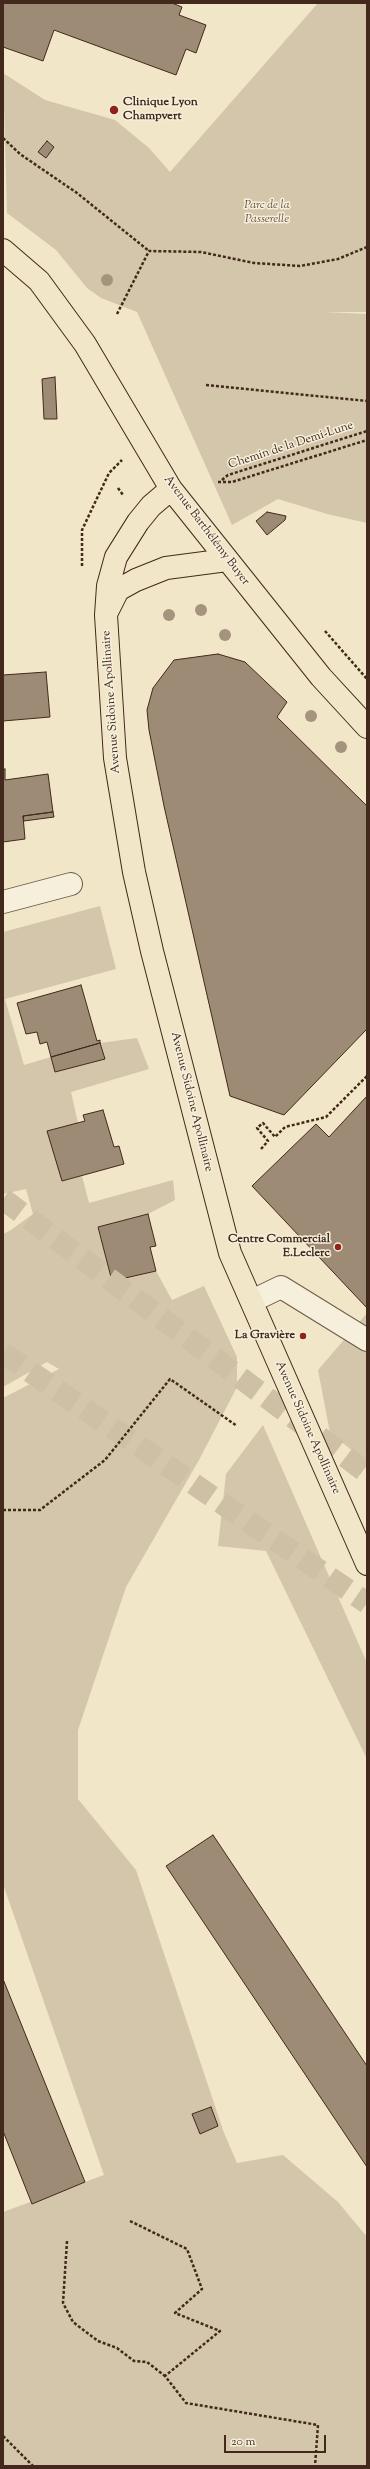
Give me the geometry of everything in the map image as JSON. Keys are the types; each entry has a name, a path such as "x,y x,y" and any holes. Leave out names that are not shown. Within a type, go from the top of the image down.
{"main road":[{"name":"Avenue Barthélémy Buyer","path":"3,250 39,281 85,344 171,489 321,677 367,727"},
{"name":"Avenue Sidoine Apollinaire","path":"171,489 152,506 138,522 116,558 108,586 106,614 115,758 134,872 152,951 230,1253 367,1564"},
{"name":"Avenue Sidoine Apollinaire","path":"106,614 118,590 136,580 166,568 227,560"}],"street":[{"path":"3,902 71,884"},
{"path":"252,1301 282,1287 367,1340"}],"path":[{"path":"3,138 20,154 77,193 149,252 201,252 254,263 300,266 338,259 367,247"},
{"path":"117,314 149,252"},
{"path":"206,386 367,401"},
{"name":"Chemin de la Demi-Lune","path":"222,481 228,475 367,431"},
{"name":"Chemin de la Demi-Lune","path":"218,482 232,482 367,440"},
{"path":"118,488 122,496"},
{"path":"261,1149 268,1142 257,1128 263,1123 275,1137 285,1127 326,1117 367,1076"},
{"path":"3,1510 40,1510 105,1460 170,1380 237,1426"},
{"path":"130,2221 186,2249 202,2289 175,2313 220,2331 165,2376"},
{"path":"67,2241 63,2304 72,2322 98,2341 117,2348 134,2361 147,2362 165,2376 186,2403 318,2425 315,2466"},
{"path":"3,2436 33,2466"}],"green space":[{"name":"Parc de la Passerelle","path":"318,3 367,3 367,312 324,312 367,314 367,523 327,514 278,499 232,525 137,312 101,298 87,288 56,250 7,213 3,73 45,100 115,120 149,148 170,172"},
{"path":"100,906 116,969 5,999 24,1065 51,1057 55,1072 104,1059 100,1043 137,1038 149,1069 71,1092 78,1123 62,1181 82,1176 89,1203 173,1180 175,1200 148,1214 98,1227 112,1281 156,1271 172,1300 204,1286 237,1357 237,1387 199,1460 126,1587 78,1730 78,1799 136,1870 224,2133 237,2163 283,2155 338,2202 367,2237 367,2466 3,2466 3,2212 104,2175 3,1884 3,1398 59,1369 47,1362 3,1387 3,1234 33,1214 26,1189 3,1194 3,932"},
{"path":"367,1313 367,1462 330,1433 318,1370"},
{"path":"263,1425 367,1663 367,1759 266,1551 218,1546 226,1474"}],"building":[{"path":"3,3 172,3 182,7 179,15 206,25 196,53 186,49 176,75 54,30 43,61 3,47"},
{"path":"47,141 54,147 46,158 38,152"},
{"path":"55,377 57,419 44,419 42,379"},
{"path":"267,512 286,516 285,520 267,535 256,521"},
{"path":"218,654 245,662 287,702 277,717 367,806 367,1029 284,1115 230,1096 164,806 149,730 147,710 153,688 174,660"},
{"path":"46,672 50,717 3,721 3,675"},
{"path":"5,769 5,780 48,774 53,812 23,816 25,839 3,842 3,770"},
{"path":"53,812 54,817 24,821 23,816"},
{"path":"81,985 97,1041 100,1040 100,1043 51,1057 47,1042 40,1044 37,1032 26,1034 17,1003"},
{"path":"100,1043 105,1059 55,1072 51,1057"},
{"name":"Centre Commercial E.Leclerc","path":"367,1096 367,1308 252,1186 316,1124 329,1137"},
{"path":"103,1110 114,1147 119,1146 124,1164 62,1181 47,1131 85,1121 83,1115"},
{"path":"148,1214 156,1246 150,1247 156,1271 112,1281 98,1227"},
{"path":"213,1835 367,2066 367,2167 166,1866"},
{"path":"3,1979 85,2182 32,2204 3,2131"},
{"path":"211,2107 218,2126 200,2134 192,2114"}],"tunnel":[{"path":"3,1199 367,1473"},
{"path":"3,1353 367,1603"}],"place":[{"name":"Clinique Lyon Champvert","path":"114,110"},
{"name":"Centre Commercial E.Leclerc","path":"338,1247"},
{"name":"La Gravière","path":"303,1336"}]}
